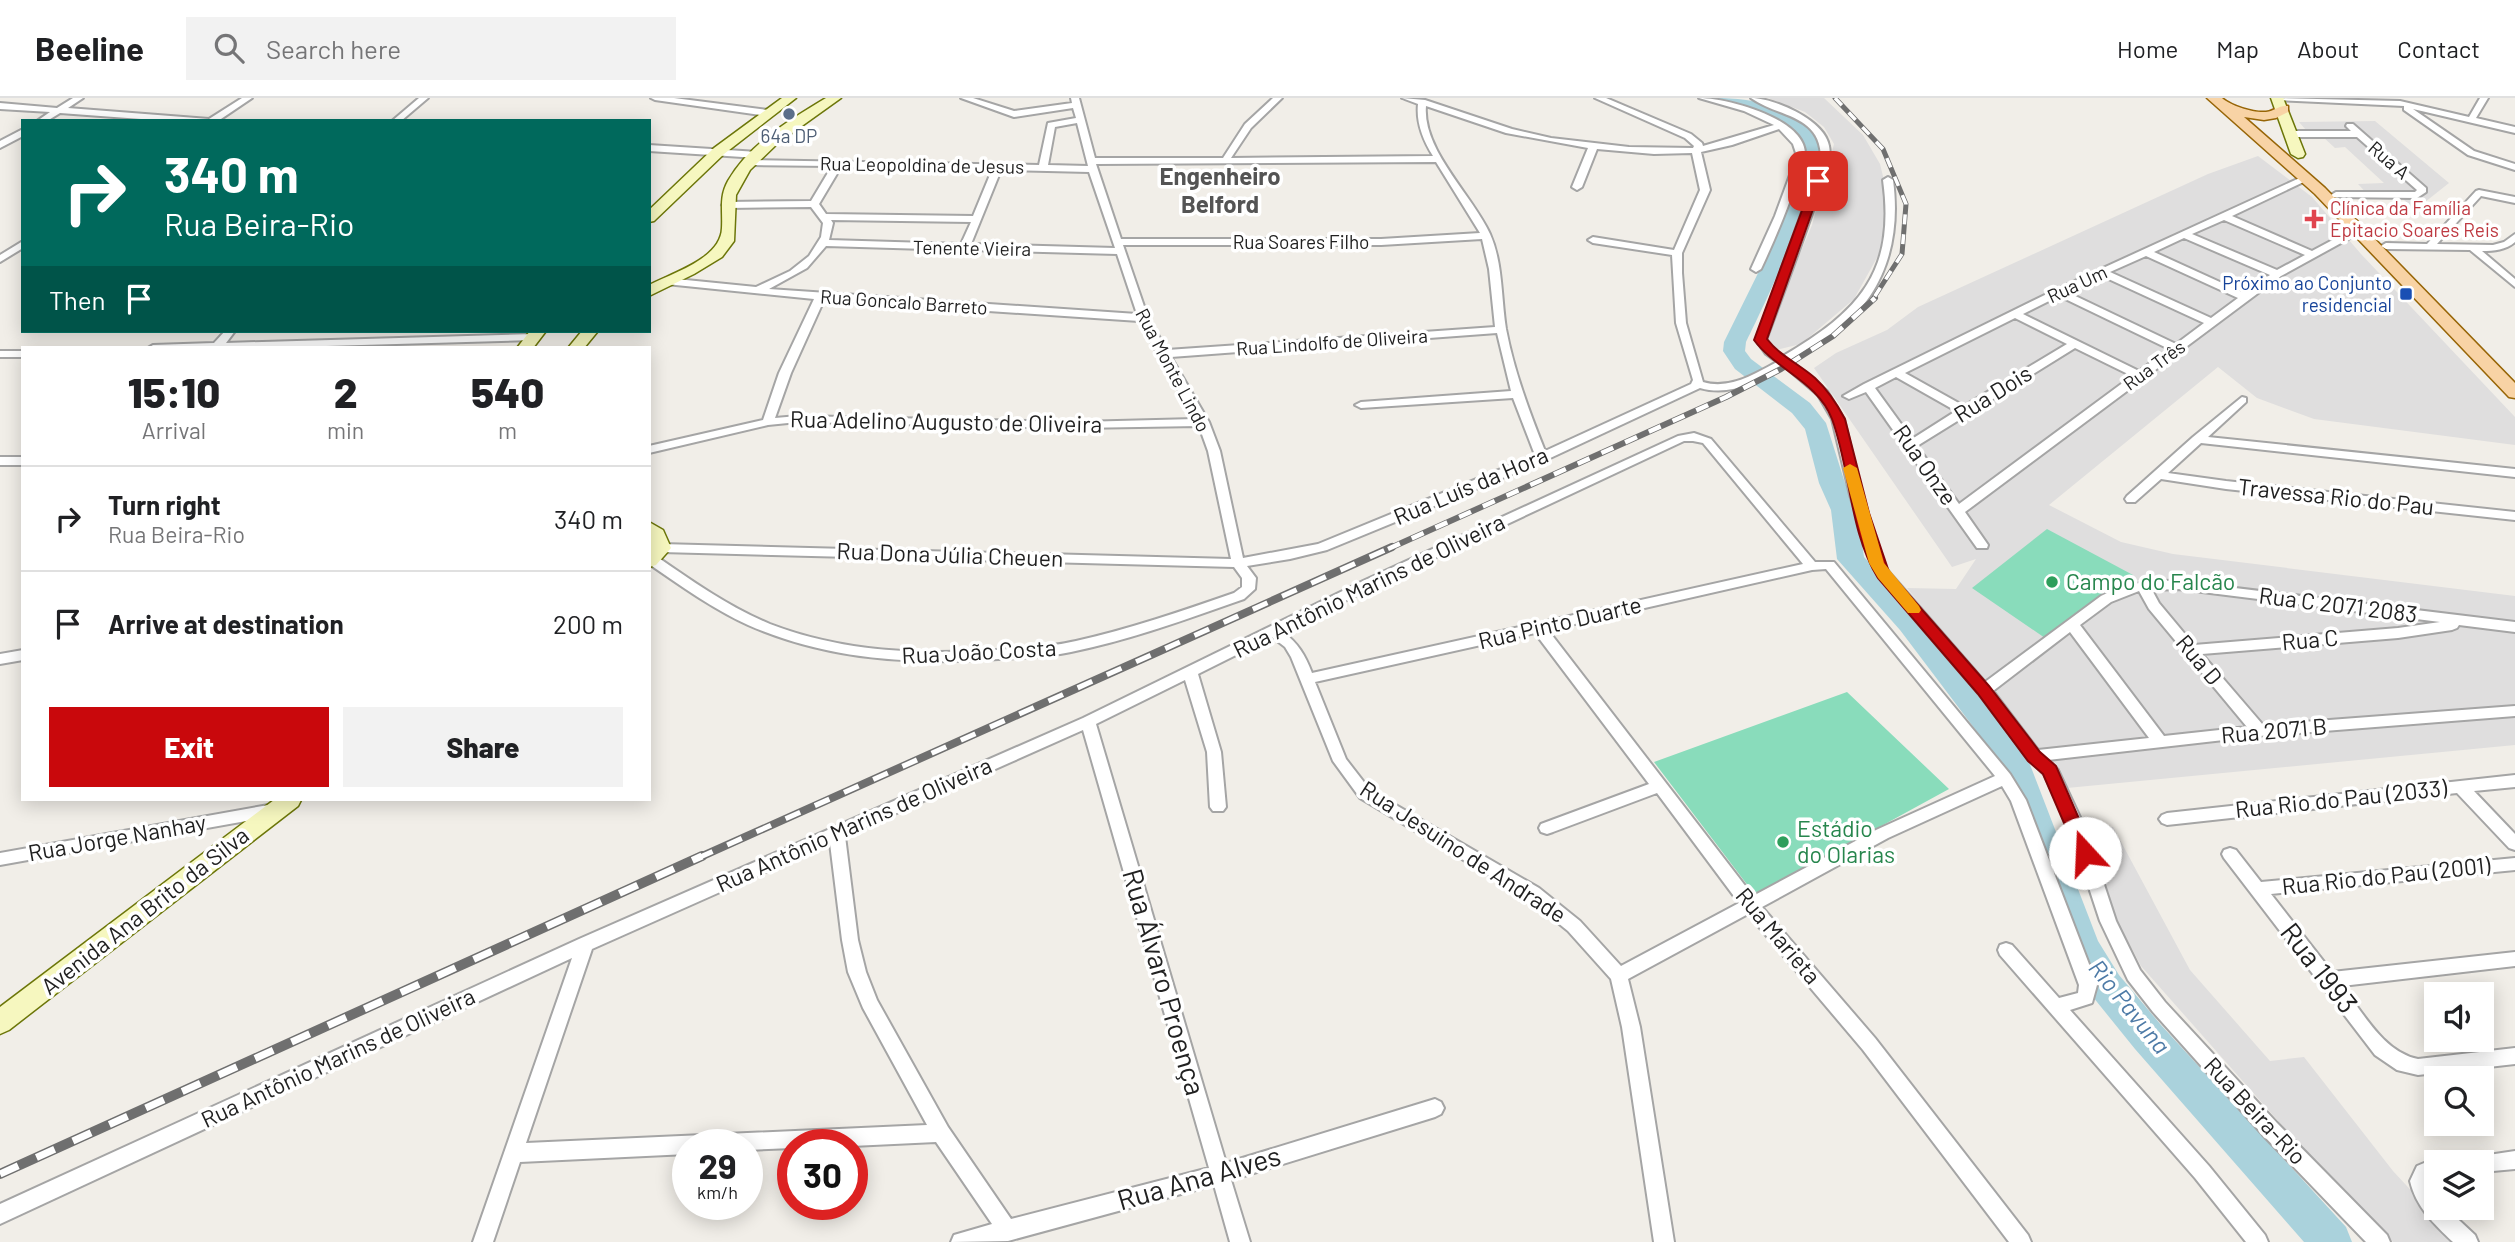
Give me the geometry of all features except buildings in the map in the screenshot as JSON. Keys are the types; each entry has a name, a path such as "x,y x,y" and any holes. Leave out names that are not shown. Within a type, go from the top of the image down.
{"main road":[{"path":"651,216 719,151 790,98"},
{"path":"651,290 707,260 724,246 730,230 727,205 732,187 755,158 789,129 835,98"},
{"path":"2215,98 2234,109 2277,116 2279,102"},
{"path":"2215,98 2307,178 2515,393"},
{"path":"2231,98 2298,154 2515,375"},
{"path":"2279,102 2298,154"},
{"path":"651,530 656,534 654,556"},
{"name":"Avenida Ana Brito da Silva","path":"0,1022 283,805"}],"street":[{"path":"44,119 79,98"},
{"path":"212,119 247,98"},
{"path":"398,119 424,98"},
{"path":"655,98 768,113"},
{"path":"965,98 1014,114 1076,102"},
{"path":"1226,159 1248,126 1278,98"},
{"path":"1406,98 1513,132 1594,145 1696,150 1780,126"},
{"path":"1599,98 1698,142 1696,150 1705,190 1677,253 1681,323 1699,380 1696,385 1723,390 1765,372 1839,324 1858,306 1869,291 1884,257 1892,222 1888,180"},
{"path":"1703,98 1739,106 1780,126 1800,147 1801,156 1780,216 1756,270"},
{"name":"Rua Beira-Rio","path":"1755,98 1810,124 1821,134 1825,146 1825,159 1811,202 1760,340 1770,352 1823,393 1838,419 1856,495 1877,563 1884,575 1984,690 2034,756 2050,771 2067,806 2108,921 2134,975 2159,1007 2242,1099 2380,1242"},
{"path":"2471,120 2484,98"},
{"path":"2396,101 2471,153 2515,167"},
{"path":"2279,102 2396,101 2515,130"},
{"name":"Rua Monte Lindo","path":"1076,102 1118,247 1143,318 1203,422 1214,451 1238,563"},
{"path":"1422,102 1420,119 1438,159 1486,236 1501,330 1517,394 1542,457"},
{"path":"0,106 184,119"},
{"path":"1043,167 1051,125 1081,120"},
{"name":"Rua A","path":"2336,195 2422,193 2420,187 2350,127"},
{"path":"0,145 21,133"},
{"path":"2292,134 2359,134"},
{"path":"1577,187 1594,145"},
{"name":"Rua Leopoldina de Jesus","path":"651,148 719,151 755,158 838,164 998,167 1226,159 1438,159"},
{"path":"814,204 838,164"},
{"path":"964,249 998,167"},
{"name":"Rua Um","path":"1849,396 2059,292 2307,178"},
{"path":"2429,247 2481,193 2515,200"},
{"path":"727,205 814,204 826,217 828,223 821,250 802,268 757,291"},
{"path":"2223,216 2311,254"},
{"path":"826,217 975,219"},
{"name":"Rua Três","path":"1957,512 2244,297 2311,254 2358,230"},
{"path":"2185,235 2277,274"},
{"name":"Rua Soares Filho","path":"1118,247 1381,242 1486,236"},
{"path":"2386,246 2501,247 2515,237"},
{"path":"1593,240 1677,253"},
{"name":"Tenente Vieira","path":"824,243 964,249 1118,247"},
{"path":"5,256 21,245"},
{"path":"2473,248 2515,285"},
{"path":"2145,252 2244,297"},
{"path":"2102,272 2211,322"},
{"name":"Rua Goncalo Barreto","path":"666,281 820,297 1143,318"},
{"path":"2059,292 2176,348"},
{"path":"768,422 785,373 820,297"},
{"path":"2016,314 2138,375"},
{"name":"Rua Lindolfo de Oliveira","path":"1163,354 1501,330"},
{"path":"256,346 532,339"},
{"name":"Rua Dois","path":"1911,444 2075,343"},
{"path":"0,354 21,354"},
{"path":"1896,372 1966,412"},
{"name":"Rua Luís da Hora","path":"1238,563 1322,547 1542,457 1696,385"},
{"name":"Rua Onze","path":"1868,386 1982,545"},
{"path":"1361,405 1517,394"},
{"path":"2131,499 2242,400"},
{"name":"Rua Adelino Augusto de Oliveira","path":"651,450 768,422 810,419 1078,425 1203,422"},
{"name":"Rua Antônio Marins de Oliveira","path":"0,1214 585,944 1088,722 1368,584 1682,438 1694,437 1707,441 1819,565"},
{"name":"Travessa Rio do Pau","path":"2197,439 2515,473"},
{"path":"0,461 21,461"},
{"name":"Travessa Rio do Pau","path":"2158,475 2215,484 2515,516"},
{"name":"Rua João Costa","path":"654,556 692,587 763,626 798,639 846,651 901,658 960,658 1072,647 1123,634 1239,596 1248,589 1249,578 1238,563"},
{"name":"Rua Dona Júlia Cheuen","path":"654,556 1238,563"},
{"path":"1819,565 1838,573 2005,778 2018,800 2088,985 2087,998 2057,1006"},
{"name":"Rua Pinto Duarte","path":"1307,680 1819,565"},
{"name":"Rua C 2071 2083","path":"1984,690 2119,592 2143,586 2178,585 2515,627"},
{"name":"Rua D","path":"2143,586 2154,606 2259,731"},
{"name":"Rua C","path":"2190,650 2398,633 2471,622"},
{"path":"2073,626 2160,742"},
{"name":"Rua Marieta","path":"1539,628 1751,906 1869,1044 2021,1242"},
{"name":"Rua Jesuino de Andrade","path":"1274,632 1290,644 1298,656 1340,761 1365,794 1533,893 1574,926 1619,976 1631,1027 1664,1242"},
{"path":"0,659 21,655"},
{"path":"1190,672 1214,752 1219,807"},
{"name":"Rua 2071 B","path":"2034,756 2259,731 2515,711"},
{"name":"Rua Álvaro Proença","path":"1088,722 1240,1242"},
{"path":"1619,976 1882,834 2005,778"},
{"name":"Rua Rio do Pau (2033)","path":"2167,819 2515,781"},
{"path":"1547,828 1660,786"},
{"path":"2460,786 2515,844"},
{"name":"Rua Jorge Nanhay","path":"0,859 283,805"},
{"path":"837,832 850,940 857,972 869,1003 941,1133 1008,1231"},
{"name":"Rua 1993","path":"2231,854 2381,1049 2403,1064 2418,1067 2515,1056"},
{"name":"Rua Rio do Pau (2001)","path":"2258,889 2515,864"},
{"path":"482,1242 585,944"},
{"path":"2006,950 2193,1161 2258,1242"},
{"path":"2328,980 2515,959"},
{"name":"Rua Ana Alves","path":"961,1242 1220,1174 1435,1108"},
{"path":"763,1141 941,1133"},
{"path":"513,1153 672,1146"},
{"path":"2494,1162 2515,1160"},
{"path":"2424,1171 2419,1185 2424,1196"},
{"path":"2447,1220 2468,1242"}],"shaded area":[{"path":"1768,98 1824,98 1863,135 1880,164 1890,205 1879,254 1854,299 1801,344 1776,350 1766,341 1767,332 1812,225 1834,144 1824,127 1805,112"},
{"path":"2375,121 2449,183 2415,210 2403,199 2371,198 2358,184 2384,183 2345,147 2335,148 2323,137 2313,138 2299,122"},
{"path":"2258,156 2312,197 2361,254 2515,417 2515,445 2314,419 2257,398 2218,367 2049,505 2121,542 2173,554 2515,596 2515,745 2067,788 1907,588 1956,589 1976,559 1952,567 1814,368 1836,353 1887,330 1918,307 2208,174"},
{"path":"2081,826 2113,827 2190,970 2270,1061 2304,1057 2393,1171 2424,1204 2424,1220 2439,1220 2459,1242 2393,1242 2331,1181 2141,966 2113,913"}],"green space":[{"name":"Campo do Falcão","path":"2047,529 2133,575 2045,638 1972,588"},
{"name":"Estádio do Olarias","path":"1847,692 1949,789 1755,895 1654,762"}],"waterway":[{"name":"Rio Pavuna","path":"1725,98 1771,111 1794,122 1809,136 1813,152 1777,255 1735,342 1734,351 1743,364 1801,408 1817,428 1832,483 1844,510 1851,559 1910,623 2013,757 2082,947 2106,986 2148,1037 2331,1242"}],"railway":[{"path":"1835,98 1883,149 1906,204 1902,254 1873,299"},
{"path":"1388,549 1726,397 1781,369 1833,336 1875,298"},
{"path":"698,858 1392,547"},
{"path":"0,1174 702,856"}],"slow traffic":[{"path":"1850,468 1877,563 1914,610"}],"place":[{"name":"64a DP","path":"789,114"},
{"name":"Clínica da Família Epitacio Soares Reis","path":"2314,219"},
{"name":"Próximo ao Conjunto residencial","path":"2406,294"},
{"name":"Campo do Falcão","path":"2052,582"},
{"name":"Estádio do Olarias","path":"1783,842"}],"district":[{"name":"Engenheiro Belford","path":"1220,191"}],"route":[{"path":"1818,181 1760,340 1770,352 1790,364 1823,393 1832,406 1838,419 1856,495 1877,563 1884,575 1984,690 2034,756 2050,771 2078,830 2085,853"}]}
